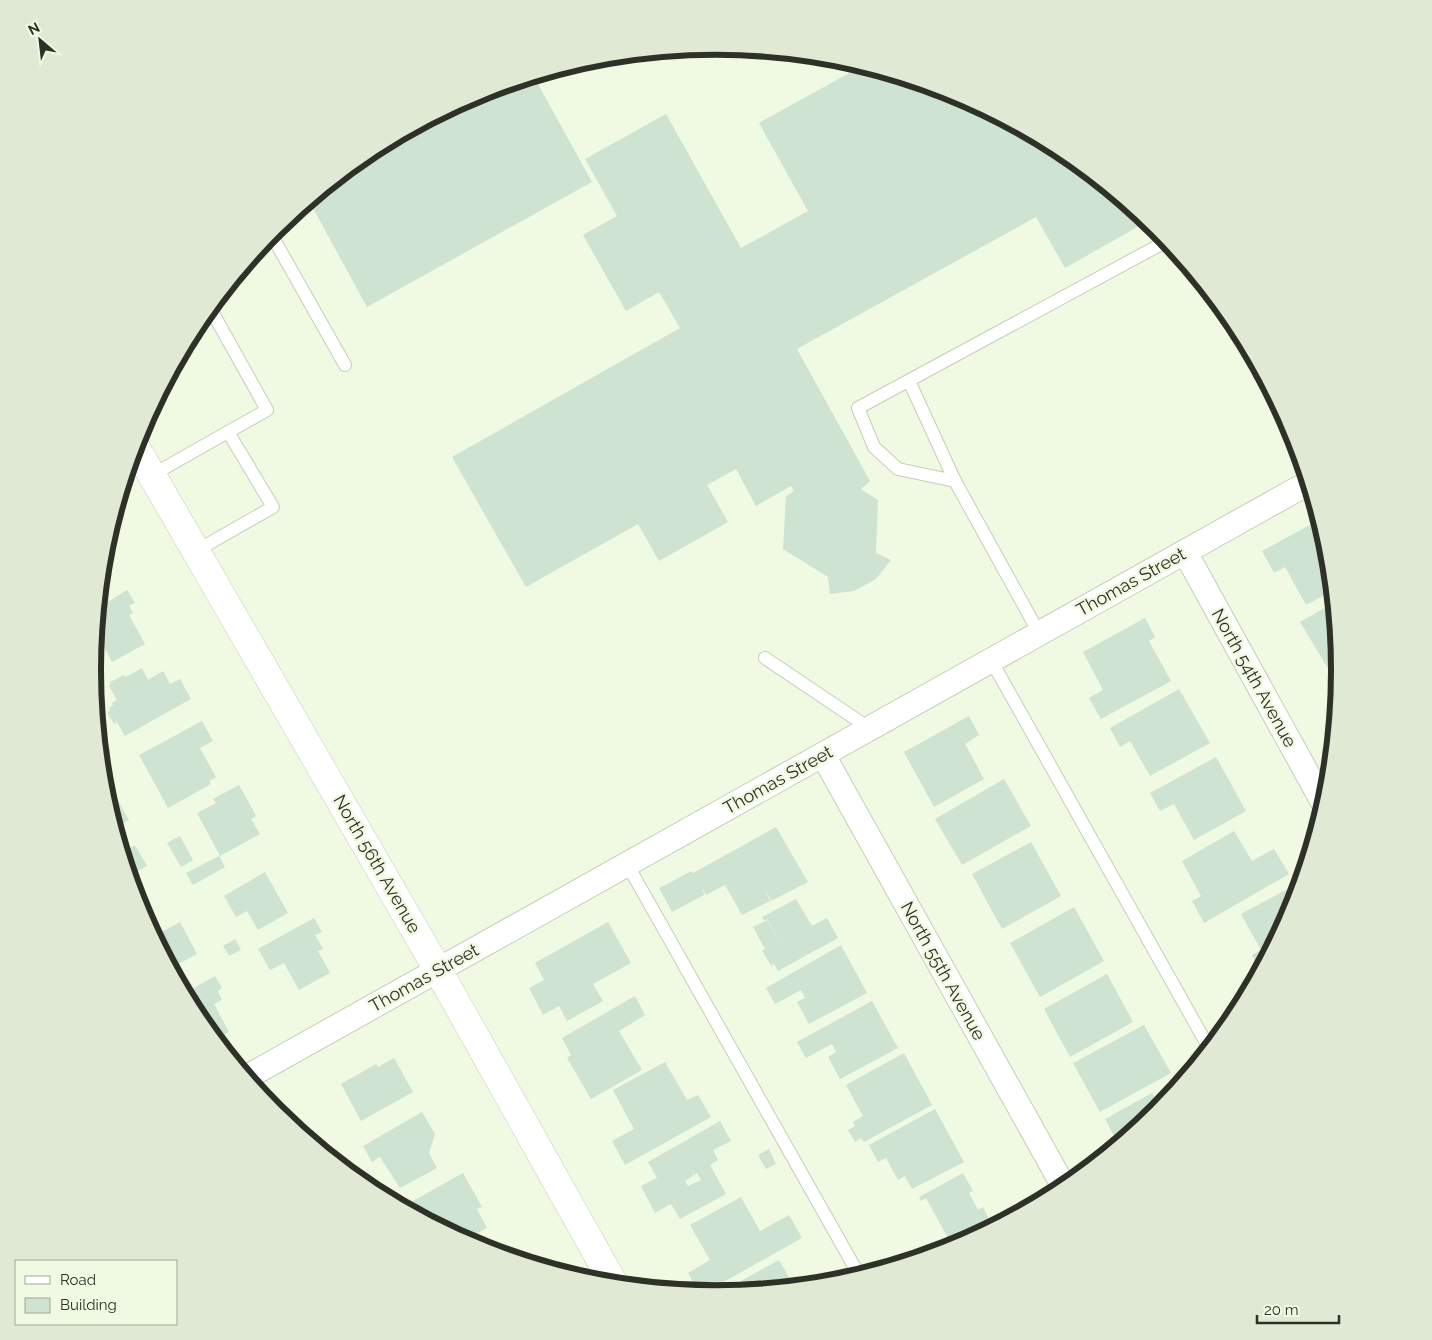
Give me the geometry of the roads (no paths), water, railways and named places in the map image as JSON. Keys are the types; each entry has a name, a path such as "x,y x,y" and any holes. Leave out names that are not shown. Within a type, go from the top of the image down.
{"street":[{"name":"North 56th Avenue","path":"140,455 438,970 609,1275"},
{"name":"Thomas Street","path":"253,1074 1302,486"},
{"name":"North 54th Avenue","path":"1184,552 1318,794"},
{"name":"North 55th Avenue","path":"823,755 1060,1180"}],"lane":[{"path":"275,241 345,365"},
{"path":"955,482 898,468 874,447 858,408 1160,245"},
{"path":"152,475 268,410 214,315"},
{"path":"909,381 955,482 1040,633"},
{"path":"196,551 273,507 228,432"},
{"path":"765,658 870,728"},
{"path":"991,660 1206,1042"},
{"path":"627,864 854,1269"}]}
